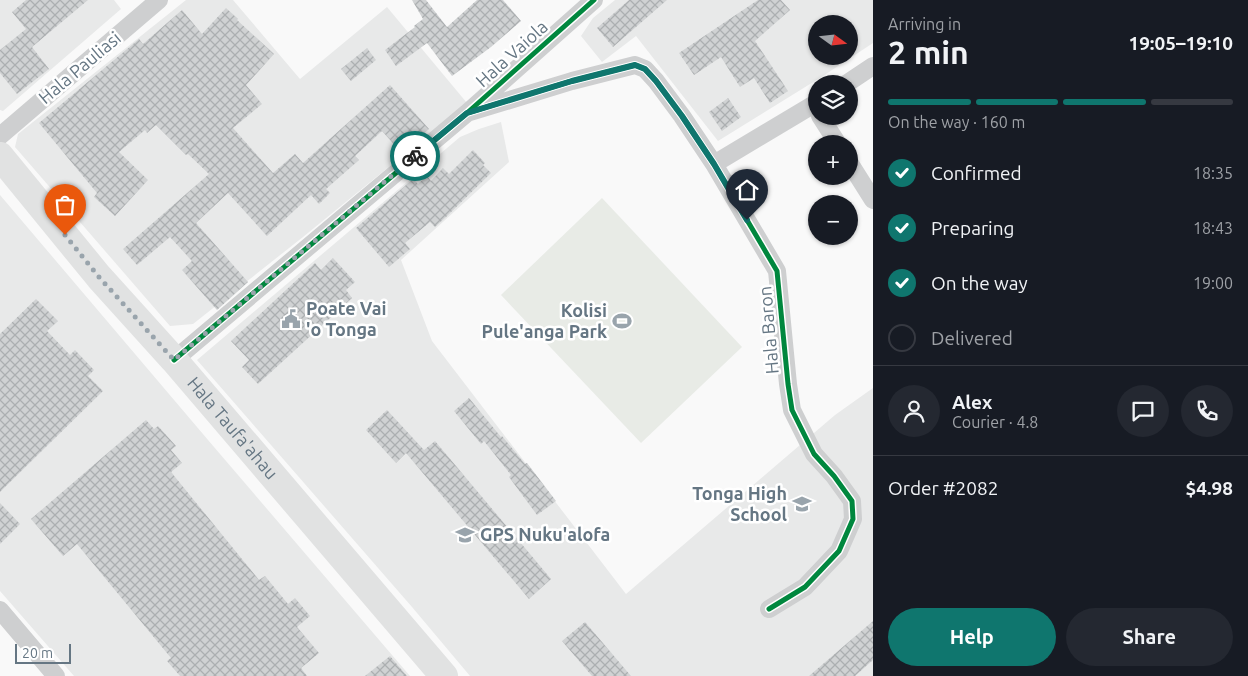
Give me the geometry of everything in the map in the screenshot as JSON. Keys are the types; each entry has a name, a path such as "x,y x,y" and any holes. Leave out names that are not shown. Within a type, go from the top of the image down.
{"main road":[{"name":"Hala Taufa'ahau","path":"0,156 99,277 174,360 444,676"}],"street":[{"name":"Hala Pauliasi","path":"0,136 159,0"},
{"name":"Hala Vaiola","path":"174,360 467,113 594,0"},
{"name":"Hala Baron","path":"467,113 572,81 635,65 645,69 656,81 714,164 777,271 792,410 814,454 834,476 852,501 853,519 839,551 805,587 769,609"},
{"path":"858,76 873,66"},
{"path":"714,164 808,113"},
{"path":"858,176 873,200"},
{"path":"0,610 56,676"}],"shaded area":[{"path":"0,0 114,0 121,9 3,111 0,110"},
{"path":"186,0 233,0 300,79 387,7 467,103 193,324 170,326 15,147 18,134"},
{"path":"615,0 873,0 873,43 858,53 858,15 808,15 808,65 840,65 825,75 808,75 808,85 718,141 636,36 602,62 581,36 593,18"},
{"path":"501,122 509,162 401,260 432,341 626,594 835,415 873,388 873,676 470,676 197,360 460,137"},
{"path":"0,195 410,676 74,676 0,591"},
{"name":"Kolisi Pule'anga Park","path":"602,198 742,347 641,443 501,295"}],"building":[{"path":"26,0 88,0 32,47 49,69 17,94 0,73 0,50 26,29 12,12"},
{"path":"412,0 426,0 447,27 477,0 503,0 521,21 491,47 452,76 427,43 396,66 385,50 423,19"},
{"path":"629,0 667,0 613,47 597,28"},
{"path":"758,0 781,0 790,10 755,41 788,91 770,103 754,78 740,87 721,57 694,75 679,53"},
{"path":"226,8 274,54 246,85 262,104 233,128 273,173 295,154 303,163 390,85 429,129 402,153 382,131 355,156 359,160 326,189 330,193 319,204 311,195 267,236 228,193 196,223 248,282 217,310 182,270 192,261 170,237 137,265 123,249 209,174 188,154 186,155 156,125 147,133 145,130 119,152 148,180 115,216 94,197 97,193 39,123 139,39 143,44 182,10 202,34"},
{"path":"367,48 376,60 351,81 341,69"},
{"path":"728,98 741,117 722,131 709,112"},
{"path":"473,150 491,173 435,227 430,222 405,243 410,249 389,267 356,228 413,179 418,184 427,176 431,181 443,168 449,174"},
{"name":"Poate Vai 'o Tonga","path":"333,258 355,282 346,290 352,298 258,384 242,367 249,360 231,341 315,263 321,270"},
{"path":"36,299 58,321 47,331 70,355 75,350 94,370 88,376 103,391 0,492 0,334"},
{"path":"469,398 525,464 527,463 556,501 537,515 509,477 511,475 484,441 481,444 454,411"},
{"path":"387,410 424,450 435,441 551,579 529,599 406,453 396,463 366,430"},
{"path":"146,420 154,429 158,426 176,446 171,450 182,463 171,472 259,580 265,576 288,604 295,598 310,616 297,627 319,653 301,668 307,676 180,676 167,661 171,658 77,544 63,556 31,519"},
{"path":"0,503 20,524 0,544"},
{"path":"873,621 873,660 855,676 809,676"},
{"path":"585,622 631,676 592,676 562,641"},
{"path":"390,656 407,676 365,676"}],"cycle path":[{"path":"174,360 467,113 594,0"},
{"path":"467,113 572,81 635,65 645,69 656,81 714,164 777,271 792,410 814,454 834,476 852,501 853,519 839,551 805,587 769,609"}],"way so far":[{"path":"65,235 99,277 174,360 415,156"}],"place":[{"name":"Poate Vai 'o Tonga","path":"291,319"},
{"name":"Kolisi Pule'anga Park","path":"622,321"},
{"name":"Tonga High School","path":"802,504"},
{"name":"GPS Nuku'alofa","path":"465,535"}],"route":[{"path":"415,156 467,113 572,81 635,65 645,69 682,116 714,164 747,220"}]}
